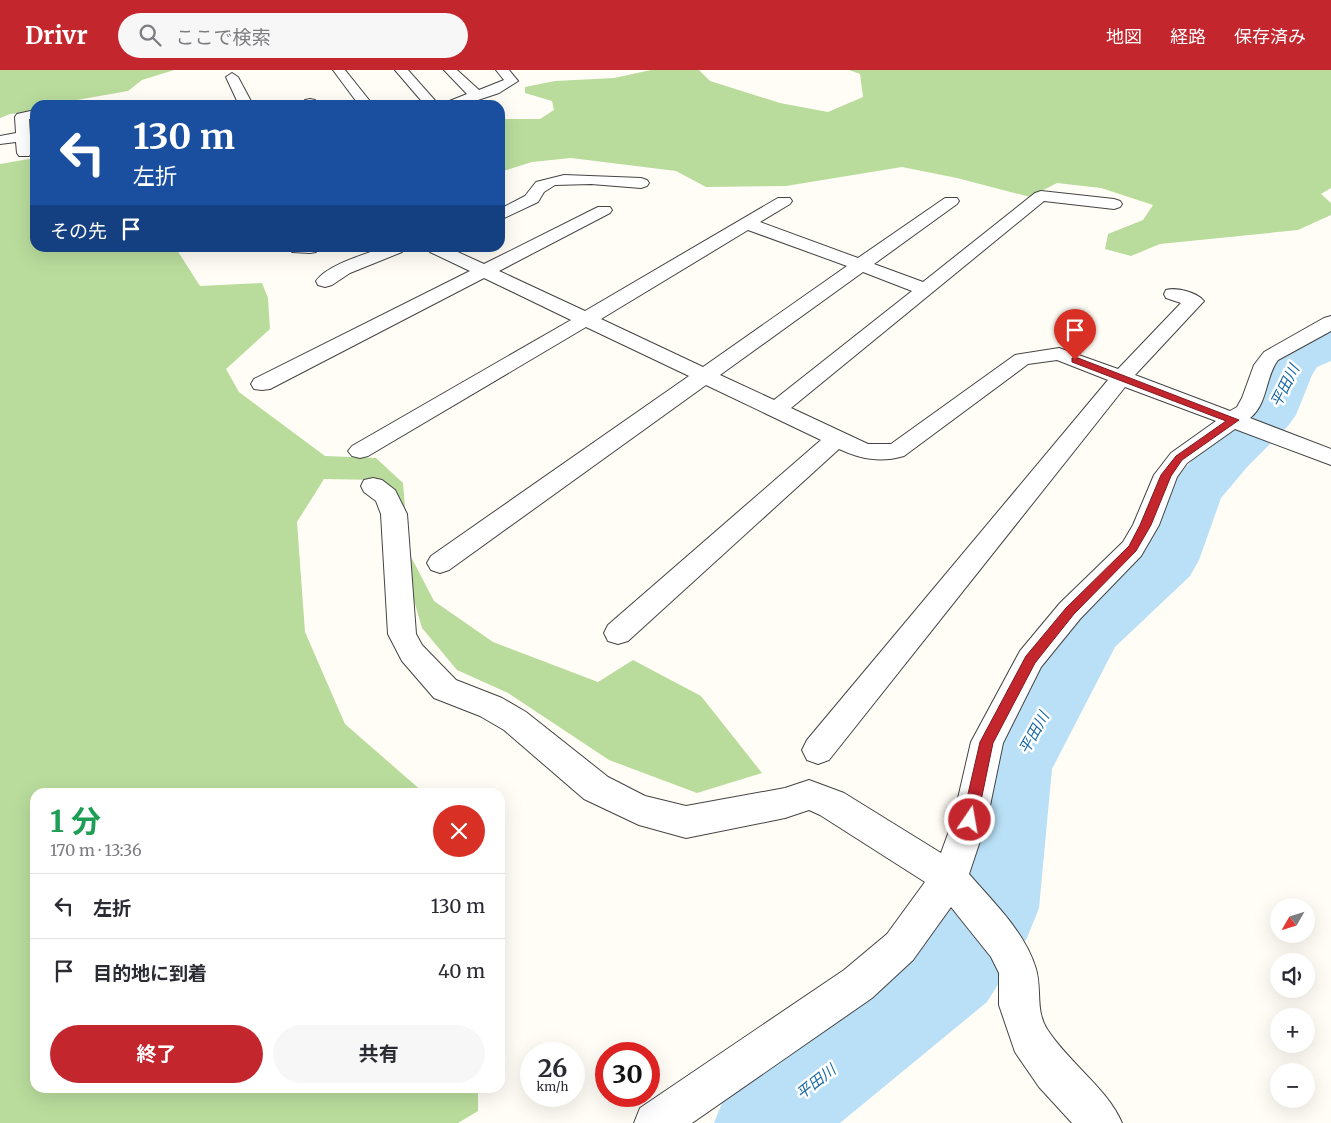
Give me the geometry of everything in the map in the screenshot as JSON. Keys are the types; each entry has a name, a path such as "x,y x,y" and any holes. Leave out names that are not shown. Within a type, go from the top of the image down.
{"street":[{"path":"340,70 362,100"},
{"path":"401,70 428,100"},
{"path":"450,70 472,92 478,94"},
{"path":"464,100 494,90 512,81 502,70"},
{"path":"232,77 244,100"},
{"path":"24,153 22,117 30,115"},
{"path":"0,140 23,136"},
{"path":"505,212 532,199 535,190 544,184 577,180 641,183"},
{"path":"777,409 1041,196 1114,204"},
{"path":"360,451 784,201"},
{"path":"440,563 951,201"},
{"path":"262,384 604,210"},
{"path":"746,223 925,289"},
{"path":"325,281 344,269 386,252"},
{"path":"445,252 588,318 865,452 896,451 1022,359 1060,354 1331,457"},
{"path":"818,750 1122,378 1194,301 1173,294"},
{"path":"1241,423 1245,411 1253,398 1264,365 1271,356 1331,322"},
{"path":"655,1123 858,984 900,947 957,887 986,742 1030,659 1070,611 1132,548 1146,525 1166,475 1179,458 1214,432 1241,423"},
{"path":"618,633 837,438"},
{"path":"373,486 386,496 394,514 402,634 412,653 445,688 491,707 515,721 596,788 639,810 686,822 786,803 810,795 832,804 957,887 1004,944 1018,971 1019,1005 1029,1038 1054,1072 1101,1123"}],"green space":[{"path":"0,70 174,70 142,80 128,91 77,100 30,100 30,112 10,114 0,118"},
{"path":"651,70 699,70 710,81 780,103 828,112 863,97 860,74 849,70 1331,70 1331,188 1321,194 1331,203 1331,215 1298,230 1160,244 1131,256 1105,249 1108,234 1143,220 1153,205 1101,188 1057,183 1030,197 957,178 902,167 786,186 706,187 676,171 571,158 532,162 505,170 505,119 540,119 554,110 552,101 525,93 525,87 555,81 614,78"},
{"path":"30,159 30,252 178,252 200,286 262,283 268,298 270,329 226,369 239,392 325,456 376,458 403,483 409,553 434,601 493,642 598,682 633,660 701,696 762,773 697,793 609,760 508,693 457,670 422,628 379,480 324,479 297,522 305,632 345,724 418,788 30,788 30,1093 478,1093 478,1111 458,1123 0,1123 0,164"}],"waterway":[{"name":"平田川","path":"763,1123 956,971 997,908 1015,766 1091,629 1168,560 1195,492 1229,454 1270,415 1287,375 1300,357 1331,343"}],"route":[{"path":"970,820 986,742 1030,659 1070,611 1132,548 1146,525 1166,475 1179,458 1234,420 1075,360"}]}
